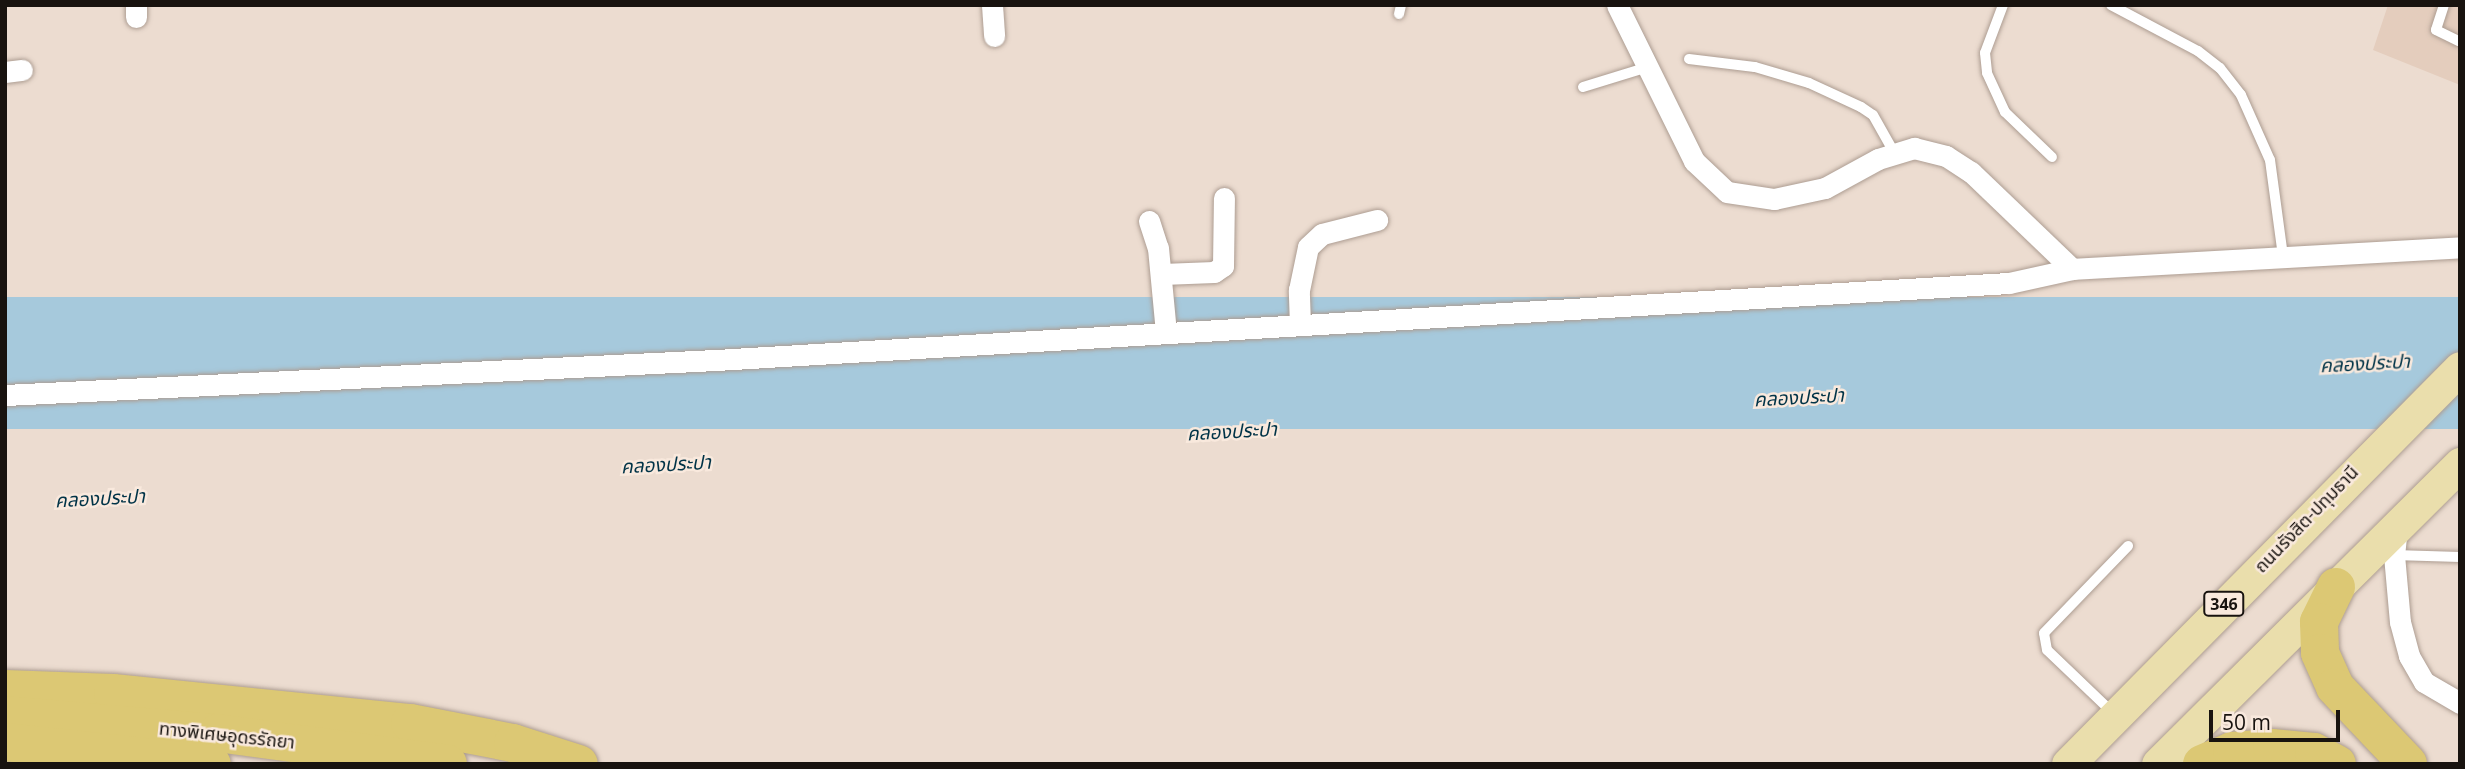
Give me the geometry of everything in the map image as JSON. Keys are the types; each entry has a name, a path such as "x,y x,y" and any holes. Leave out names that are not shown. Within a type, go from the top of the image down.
{"highway":[{"path":"2336,587 2319,622 2320,653 2334,687 2408,764"},
{"path":"5,689 113,693 410,723 513,743 579,764"},
{"name":"ทางพิเศษอุดรรัถยา","path":"5,715 230,735 447,764"},
{"name":"ทางพิเศษอุดรรัถยา","path":"5,742 212,764"},
{"path":"2202,764 2232,751 2272,748 2314,751 2337,764"}],"main road":[{"name":"ถนนรังสิต-ปทุมธานี","path":"2068,764 2380,444 2460,368"},
{"path":"2158,764 2336,587 2396,541 2421,501 2460,464"}],"street":[{"path":"992,5 994,36"},
{"path":"1617,5 1694,161 1727,192 1774,200 1825,188 1895,154 1914,148 1945,156 1970,172 2072,269"},
{"path":"1162,274 1214,272 1223,266 1224,198"},
{"path":"1300,325 1299,290 1308,247 1322,234 1377,220"},
{"path":"1149,221 1162,274 1166,332"},
{"path":"5,395 1300,325 2009,283 2072,269 2460,247"},
{"path":"2396,541 2400,622 2409,656 2424,682 2460,702"}],"lane":[{"path":"2003,5 1985,53 1987,73 2005,112 2052,157"},
{"path":"2111,5 2199,51 2220,68 2241,95 2270,160 2283,256"},
{"path":"2444,5 2436,30 2459,41"},
{"path":"1689,59 1755,67 1808,83 1861,107 1873,115 1895,154"},
{"path":"1583,87 1648,67"},
{"path":"2396,541 2460,557"},
{"path":"2116,715 2047,650 2044,633 2128,545"}],"shaded area":[{"path":"2388,5 2460,5 2460,85 2373,50"}],"water":[{"name":"คลองประปา","path":"5,297 2460,297 2460,429 5,429"}]}
